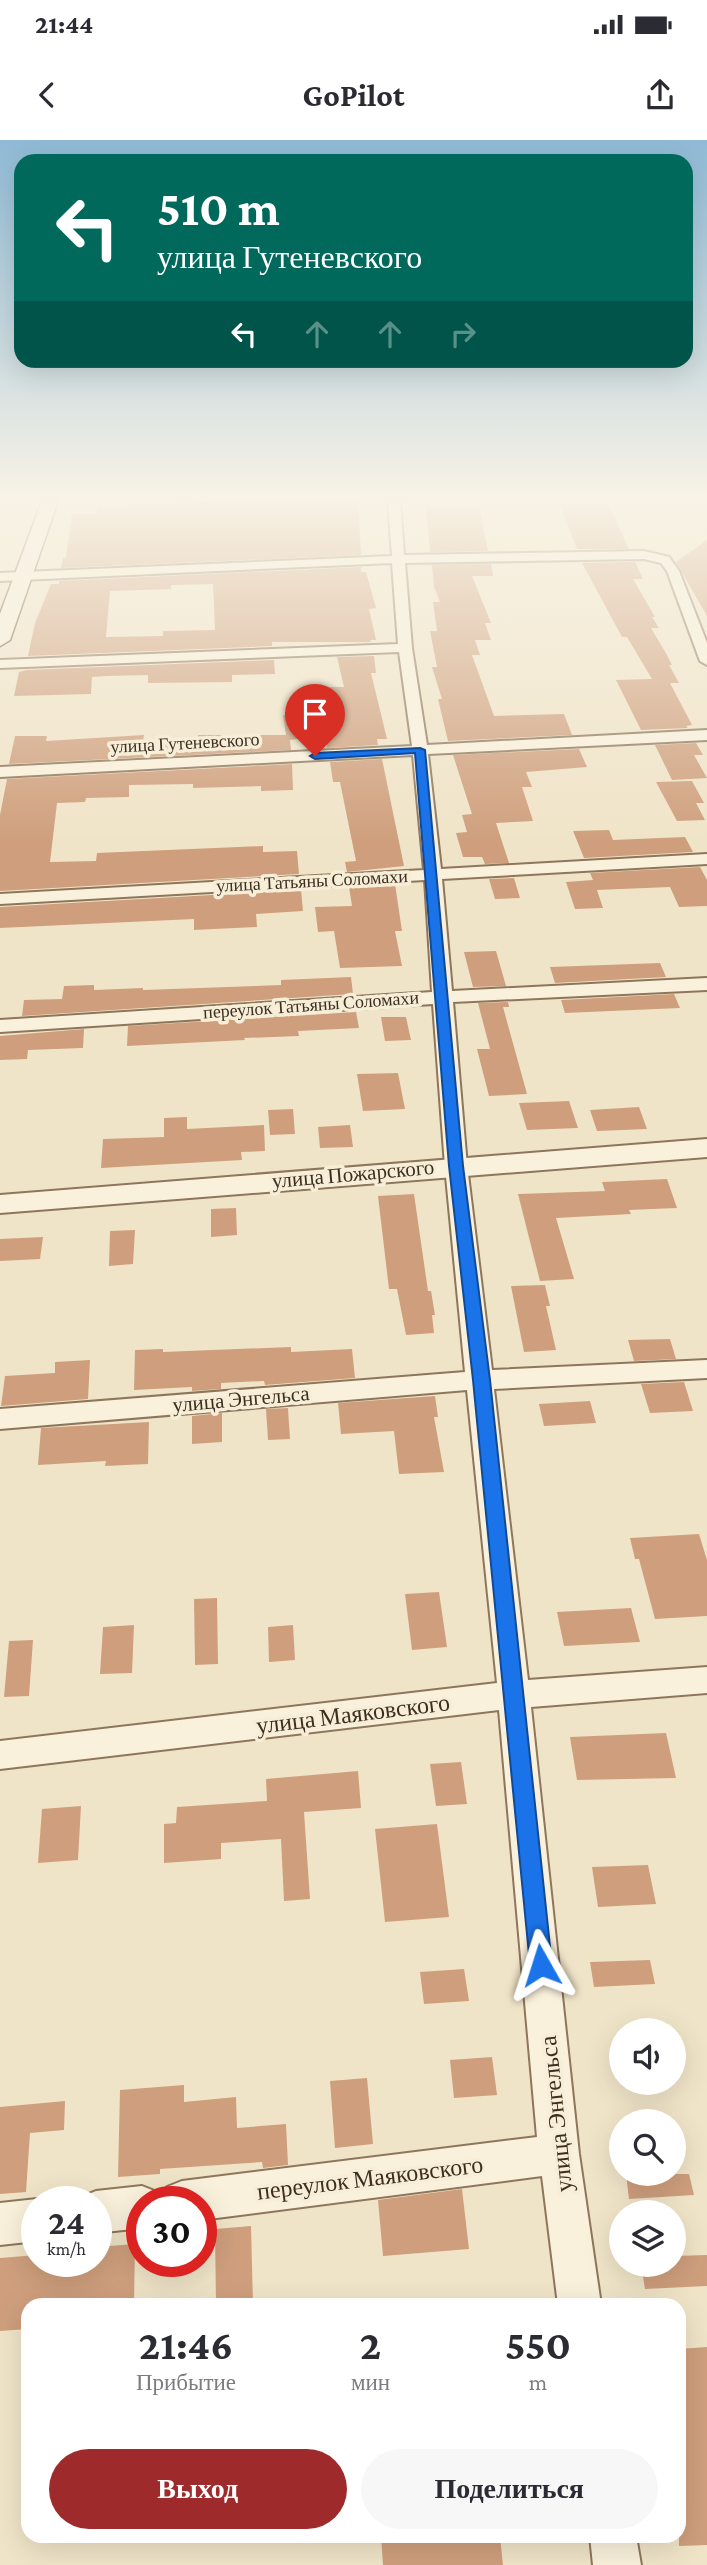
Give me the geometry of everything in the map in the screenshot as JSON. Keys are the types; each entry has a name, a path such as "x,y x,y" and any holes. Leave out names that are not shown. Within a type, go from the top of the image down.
{"main road":[{"path":"0,640 8,614"}],"street":[{"name":"улица Энгельса","path":"403,614 433,873 456,1166 514,1695 559,2154 579,2298"},
{"path":"689,614 707,661"},
{"path":"0,664 405,648"},
{"name":"улица Гутеневского","path":"0,772 707,735"},
{"name":"улица Татьяны Соломахи","path":"0,899 707,859"},
{"name":"переулок Татьяны Соломахи","path":"0,1026 442,997 707,984"},
{"name":"улица Пожарского","path":"0,1204 707,1148"},
{"path":"481,1380 707,1369"},
{"name":"улица Энгельса","path":"0,1419 481,1380"},
{"name":"улица Маяковского","path":"0,1755 514,1695 707,1680"},
{"name":"переулок Маяковского","path":"217,2198 559,2154"},
{"path":"0,2224 21,2222"},
{"path":"613,2543 617,2565"}],"building":[{"path":"39,614 108,614 106,637 163,636 163,631 215,630 214,614 370,614 376,640 272,642 272,646 28,656"},
{"path":"435,614 487,614 491,623 485,623 491,640 475,640 480,655 472,655 494,716 564,714 572,735 448,741 438,699 442,699 432,667 437,667 430,631 437,631"},
{"path":"610,614 653,614 655,617 652,617 659,628 651,628 679,683 670,683 692,725 686,726 688,728 641,730 616,680 652,679 627,637 622,637"},
{"path":"374,656 376,673 371,673 387,739 377,739 378,745 327,748 326,735 290,740 291,750 9,764 15,736 47,736 46,741 144,735 143,742 198,740 198,735 286,735 283,715 333,714 328,687 344,687 337,657"},
{"path":"274,660 275,674 232,675 232,682 148,683 148,675 107,676 92,677 91,694 14,696 19,672 26,670"},
{"path":"696,743 703,755 694,755 707,778 672,780 655,745"},
{"path":"579,749 587,767 526,772 532,787 522,787 533,821 496,823 509,863 485,864 482,857 463,857 456,833 467,832 462,815 472,814 453,755"},
{"path":"382,759 404,866 347,872 345,862 356,861 340,782 333,782 330,762"},
{"path":"292,764 293,790 261,791 261,786 193,788 193,784 129,785 129,797 86,798 85,802 57,803 50,862 96,861 97,853 263,846 263,852 297,851 299,874 0,891 0,815 7,779"},
{"path":"692,781 704,803 696,803 705,820 677,821 656,782"},
{"path":"609,830 613,840 685,837 693,852 584,858 573,831"},
{"path":"700,867 707,880 707,906 679,907 670,887 597,890 603,908 575,909 566,882 593,880 590,873"},
{"path":"514,878 520,898 495,899 489,879"},
{"path":"395,884 402,931 395,931 402,966 340,968 334,931 318,932 315,907 352,906 349,887"},
{"path":"301,890 303,911 256,914 257,927 194,930 194,919 0,928 0,907"},
{"path":"496,951 506,986 473,987 464,952"},
{"path":"660,963 666,977 555,983 550,967"},
{"path":"351,977 353,994 22,1016 24,1000 62,999 64,986 94,985 94,990 143,990 281,985 281,980"},
{"path":"674,994 680,1008 565,1013 561,1000"},
{"path":"508,1002 509,1007 503,1007 527,1094 489,1096 477,1049 490,1049 478,1003"},
{"path":"356,1012 359,1028 298,1031 299,1036 127,1046 128,1026"},
{"path":"381,1017 406,1017 411,1040 385,1041"},
{"path":"84,1029 83,1048 28,1050 27,1059 0,1060 0,1036"},
{"path":"398,1073 405,1109 363,1111 357,1074"},
{"path":"569,1101 578,1128 527,1130 519,1103"},
{"path":"639,1107 647,1129 597,1131 590,1110"},
{"path":"293,1109 295,1134 270,1135 268,1110"},
{"path":"187,1117 187,1129 264,1125 265,1151 241,1152 242,1160 101,1168 103,1139 164,1137 164,1118"},
{"path":"350,1125 353,1147 320,1148 318,1127"},
{"path":"667,1179 677,1208 629,1210 631,1214 556,1218 574,1279 540,1281 518,1194 605,1191 602,1182"},
{"path":"414,1194 428,1291 431,1291 435,1315 432,1315 434,1333 406,1335 397,1289 389,1289 378,1196"},
{"path":"236,1208 237,1235 211,1237 211,1209"},
{"path":"135,1230 133,1264 109,1266 110,1231"},
{"path":"43,1237 40,1259 0,1261 0,1239"},
{"path":"545,1285 550,1306 546,1306 556,1350 524,1352 511,1286"},
{"path":"670,1339 676,1359 634,1361 628,1340"},
{"path":"291,1347 291,1352 352,1349 355,1378 265,1385 264,1381 221,1383 221,1389 192,1391 192,1387 134,1390 135,1350 163,1349 163,1352"},
{"path":"90,1360 88,1399 1,1406 5,1376 55,1373 55,1362"},
{"path":"684,1382 693,1411 650,1413 641,1384"},
{"path":"435,1396 438,1417 434,1417 444,1472 399,1474 394,1431 341,1434 338,1403"},
{"path":"590,1401 596,1423 544,1426 539,1404"},
{"path":"288,1408 290,1439 268,1440 266,1409"},
{"path":"222,1413 222,1442 192,1444 192,1416"},
{"path":"149,1422 148,1464 105,1466 106,1461 38,1465 41,1428"},
{"path":"699,1534 707,1560 707,1616 655,1619 639,1559 635,1559 630,1538"},
{"path":"439,1592 447,1647 412,1650 405,1594"},
{"path":"217,1598 218,1664 195,1665 194,1599"},
{"path":"631,1608 640,1642 564,1646 557,1612"},
{"path":"134,1625 132,1673 100,1674 103,1627"},
{"path":"293,1625 295,1660 269,1662 268,1627"},
{"path":"33,1640 29,1696 4,1697 9,1641"},
{"path":"666,1733 676,1778 577,1780 570,1737"},
{"path":"461,1762 467,1804 436,1806 430,1764"},
{"path":"358,1771 361,1808 304,1812 310,1899 284,1901 281,1839 221,1843 221,1859 164,1863 164,1824 176,1823 177,1807 267,1801 266,1779"},
{"path":"81,1806 78,1860 38,1863 42,1809"},
{"path":"437,1824 449,1917 385,1922 375,1829"},
{"path":"648,1865 656,1904 598,1907 592,1867"},
{"path":"650,1960 655,1984 594,1987 590,1962"},
{"path":"464,1969 469,2001 424,2004 420,1972"},
{"path":"492,2057 497,2095 454,2098 450,2060"},
{"path":"367,2078 373,2144 335,2148 330,2081"},
{"path":"184,2085 184,2102 236,2097 237,2128 286,2124 288,2165 263,2168 262,2162 160,2169 160,2174 118,2177 120,2090"},
{"path":"65,2101 64,2130 30,2133 26,2186 21,2186 21,2192 0,2194 0,2107"},
{"path":"686,2174 689,2174 694,2195 629,2199 627,2186 686,2186"},
{"path":"462,2189 469,2249 383,2256 378,2200"},
{"path":"251,2226 253,2298 216,2298 217,2229"},
{"path":"126,2245 126,2277 134,2277 134,2298 21,2298 21,2330 0,2331 0,2258 21,2256 21,2277 112,2277 112,2246"},
{"path":"707,2255 707,2286 645,2289 643,2277 686,2277 686,2256"},
{"path":"707,2347 707,2545 679,2546 679,2543 686,2543 686,2348"},
{"path":"381,2543 501,2543 503,2565 383,2565"}],"route":[{"path":"315,756 420,750 433,873 456,1166 481,1380 541,1965"}]}
